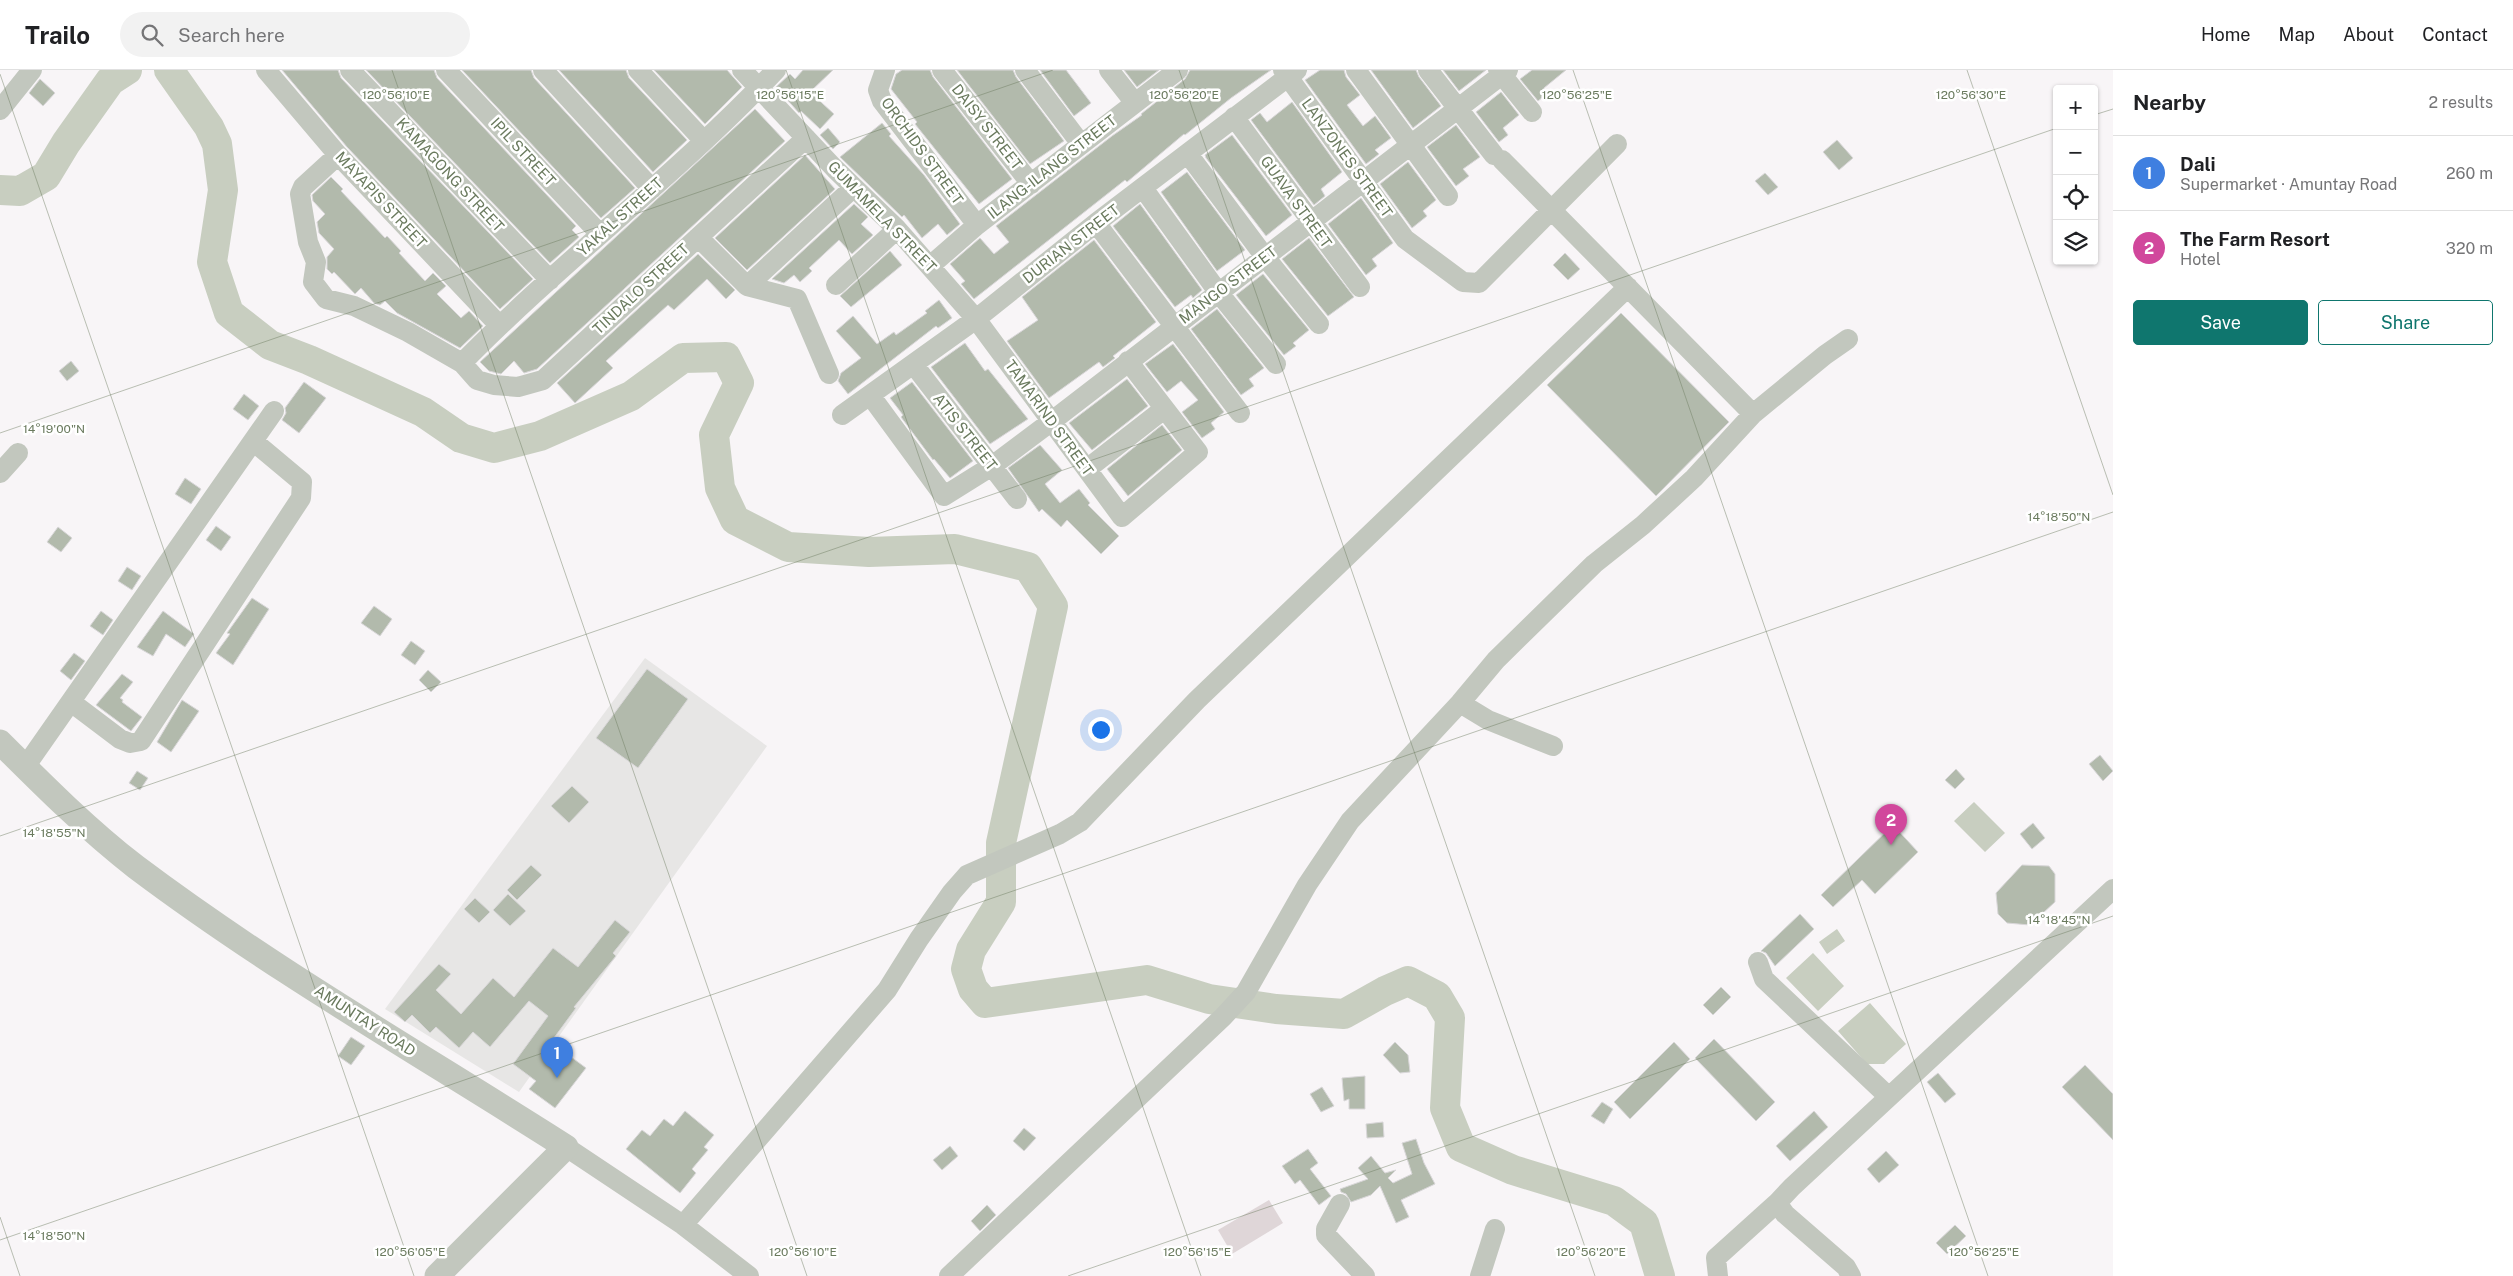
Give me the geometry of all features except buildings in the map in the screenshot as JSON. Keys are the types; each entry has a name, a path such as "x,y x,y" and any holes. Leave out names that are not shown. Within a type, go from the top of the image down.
{"street":[{"path":"0,110 32,70"},
{"name":"MAYAPIS STREET","path":"266,70 338,155 499,325"},
{"name":"KAMAGONG STREET","path":"350,70 550,280"},
{"name":"IPIL STREET","path":"446,70 600,234"},
{"path":"542,70 652,189"},
{"path":"638,70 704,141"},
{"name":"GUMAMELA STREET","path":"742,70 853,188 897,229 976,319"},
{"name":"YAKAL STREET","path":"462,364 499,325 652,189 776,70"},
{"name":"DAISY STREET","path":"942,70 1031,184"},
{"path":"1025,70 1081,144"},
{"path":"1109,70 1134,103"},
{"name":"ILANG-ILANG STREET","path":"930,266 977,225 1178,70"},
{"path":"1356,70 1412,144 1448,196"},
{"path":"1428,70 1498,157 1753,414"},
{"name":"ORCHIDS STREET","path":"884,72 878,90 882,101 977,225"},
{"name":"DURIAN STREET","path":"842,415 976,319 1096,223 1188,154 1289,72"},
{"name":"LANZONES STREET","path":"1289,72 1405,239 1463,282 1479,283 1553,211 1617,144"},
{"path":"1502,72 1532,112"},
{"name":"MANGO STREET","path":"870,395 944,496 992,466 1052,421 1218,292 1311,223 1502,72"},
{"name":"GUAVA STREET","path":"1234,117 1360,287"},
{"name":"TINDALO STREET","path":"338,155 302,187 300,194 308,242 316,262 313,282 319,293 326,299 354,306 408,332 462,364 477,380 494,385 518,387 543,380 806,138"},
{"path":"1188,154 1265,257 1319,324"},
{"path":"747,286 853,188"},
{"path":"1143,188 1218,292 1276,364"},
{"path":"1096,223 1240,412"},
{"path":"836,285 897,229"},
{"path":"698,237 747,286 797,299 829,374"},
{"path":"683,1225 887,990 919,939 952,892 967,875 1030,848 1080,822 1196,700 1628,287"},
{"name":"TAMARIND STREET","path":"976,319 1122,517 1198,452 1164,409"},
{"path":"949,1276 1223,1017 1246,992 1307,886 1350,821 1542,612 1594,564 1644,525 1694,478 1753,414 1825,355 1848,339"},
{"path":"1087,469 1164,409 1128,361"},
{"name":"ATIS STREET","path":"914,365 1017,499"},
{"path":"25,767 274,410"},
{"path":"71,702 120,738 130,743 141,741 302,498 302,482 253,441"},
{"path":"0,473 18,453"},
{"path":"1460,703 1488,720 1553,746"},
{"name":"AMUNTAY ROAD","path":"0,742 25,767 135,866 234,936 410,1050 566,1147 683,1225 749,1276"},
{"path":"1718,1276 1716,1258 2113,889"},
{"path":"1758,962 1764,979 1889,1097"},
{"path":"437,1276 566,1147"},
{"path":"1777,1203 1785,1214 1846,1267 1851,1276"},
{"path":"1340,1204 1325,1232 1365,1276"},
{"path":"1480,1276 1496,1229"}],"shaded area":[{"path":"645,658 767,746 519,1092 385,1009"},
{"path":"1974,802 2005,833 1985,852 1954,821"},
{"path":"1837,929 1845,941 1827,954 1819,942"},
{"path":"1813,953 1844,986 1818,1011 1786,978"},
{"path":"1870,1003 1906,1044 1884,1064 1867,1064 1838,1031"},
{"path":"1269,1200 1283,1223 1232,1254 1218,1230"}],"waterway":[{"path":"0,190 20,191 46,176 66,143 110,81 127,70"},
{"path":"169,70 209,127 217,144 223,190 212,262 229,313 270,345 309,360 423,412 461,438 494,448 540,436 631,396 683,358 726,357 739,383 714,435 720,488 735,520 788,547 869,552 955,549 1028,567 1053,606 1001,843 1001,902 971,950 966,969 973,989 985,1003 1147,980 1209,999 1276,1009 1344,1014 1385,991 1408,981 1437,996 1450,1018 1445,1108 1461,1147 1513,1170 1614,1201 1644,1223 1660,1276"}],"place":[{"name":"The Farm Resort","path":"1891,845"},
{"name":"Dali","path":"557,1078"}]}
